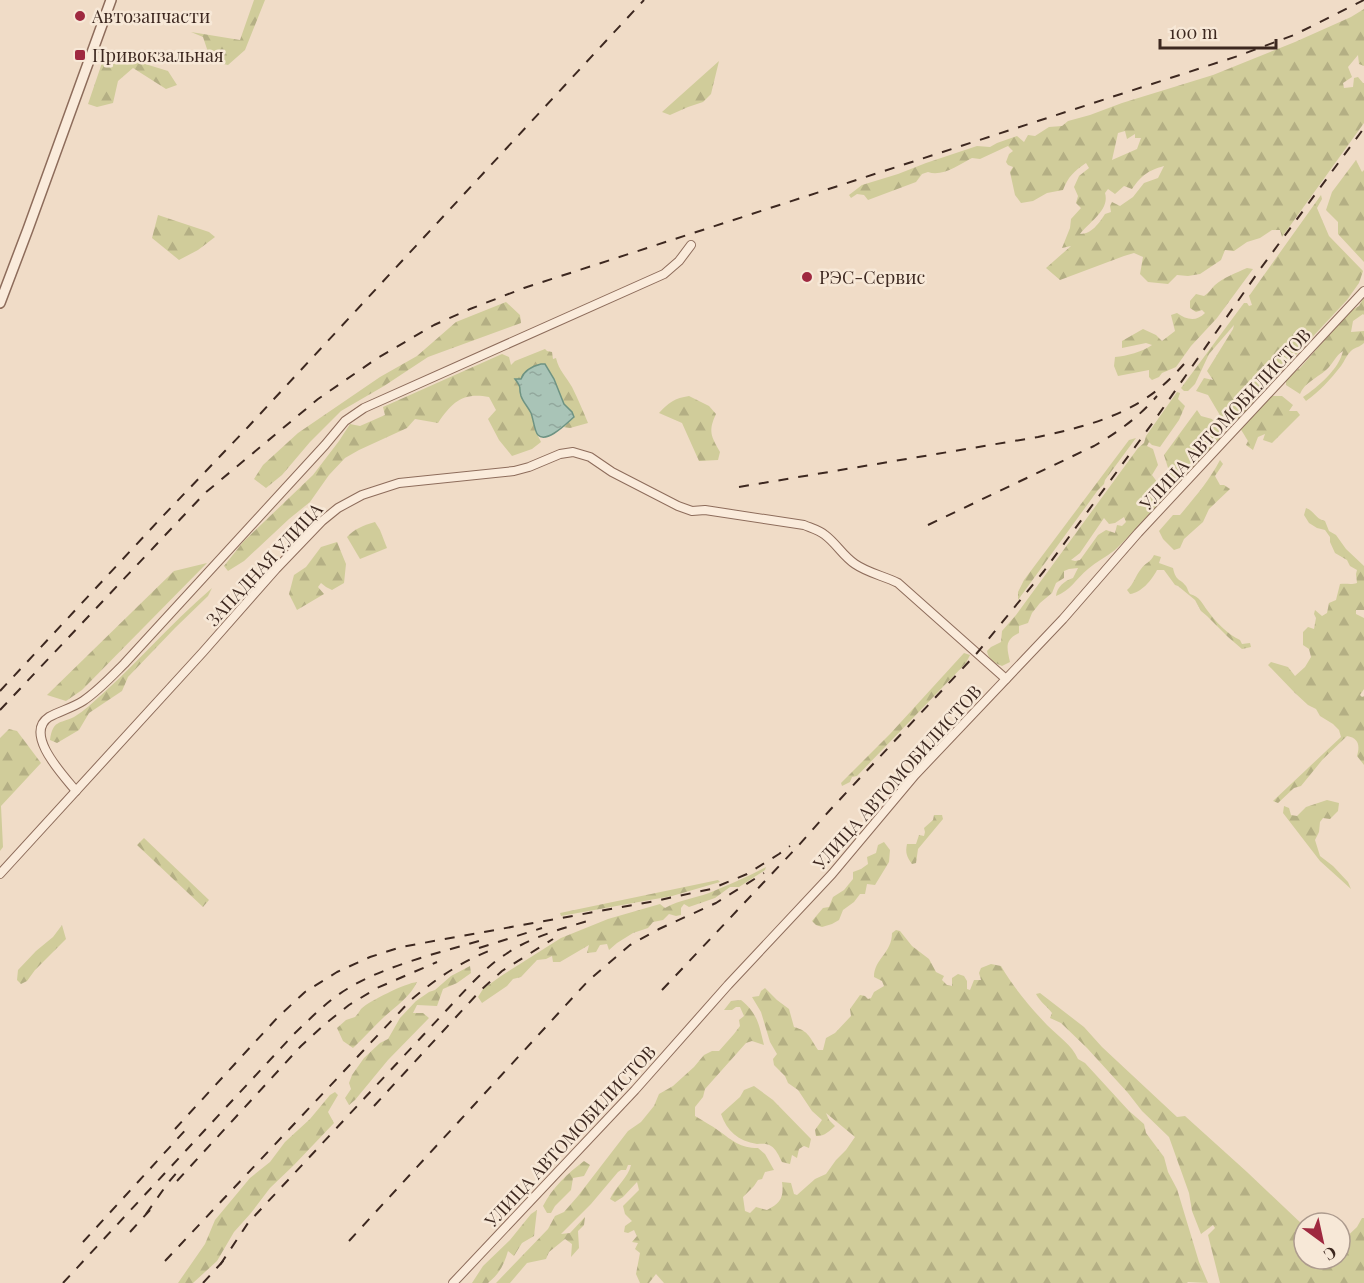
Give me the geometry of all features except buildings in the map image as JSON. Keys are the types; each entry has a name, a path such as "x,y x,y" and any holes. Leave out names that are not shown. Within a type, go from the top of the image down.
{"street":[{"path":"0,303 111,0"},
{"path":"76,791 52,760 43,744 40,729 43,724 48,718 82,702 124,664 345,421 364,408 664,274 679,261 691,245"},
{"name":"УЛИЦА АВТОМОБИЛИСТОВ","path":"453,1283 635,1090 729,984 832,874 915,776 1063,619 1138,533 1364,291"},
{"name":"ЗАПАДНАЯ УЛИЦА","path":"0,874 322,521 338,508 362,495 399,483 514,471 560,454 573,452 590,457 612,472 692,511 705,510 804,525 825,534 848,559 864,570 898,583 1006,679"}],"green space":[{"path":"254,0 265,0 245,50 228,65 211,61 203,37 191,32 240,40"},
{"path":"1364,9 1364,66 1359,64 1358,55 1348,67 1352,77 1343,83 1344,88 1353,87 1354,78 1358,77 1364,83 1364,123 1282,237 1280,230 1272,230 1234,251 1225,250 1221,260 1200,274 1177,275 1168,284 1148,282 1140,274 1143,257 1134,253 1060,280 1046,268 1071,246 1062,248 1071,219 1081,208 1076,203 1078,196 1074,187 1079,176 1089,168 1086,163 1072,175 1063,190 1047,193 1033,201 1021,203 1015,195 1010,172 1013,167 1006,162 1013,151 1008,146 980,159 972,158 945,172 922,174 916,182 868,200 864,195 857,194 851,198 849,195 862,185 977,146 990,147 1017,136 1024,142 1028,135 1035,136 1049,127 1062,126 1068,121 1213,75 1351,17","holes":["1125,131 1127,139 1135,134 1135,138 1141,138 1137,149 1112,160 1118,133","1164,166 1158,178 1144,183 1133,197 1120,206 1112,202 1111,212 1105,214 1092,230 1080,234 1102,210 1108,189 1115,194 1124,186 1132,189 1145,174"]},
{"path":"130,56 142,63 168,71 177,85 166,89 133,68 118,81 113,103 97,107 88,104 104,57"},
{"path":"719,61 711,94 703,102 670,115 662,112"},
{"path":"1356,160 1362,172 1364,170 1364,262 1338,234 1338,222 1326,210 1332,192"},
{"path":"1321,195 1322,199 1317,208 1329,236 1363,271 1359,283 1347,300 1240,418 1232,423 1221,417 1208,395 1196,391 1204,378 1213,380 1207,371 1234,325 1209,354 1195,384 1188,391 1181,388 1244,303 1252,305 1249,296"},
{"path":"158,215 209,232 215,237 198,250 179,260 152,238"},
{"path":"1247,268 1253,269 1217,318 1191,346 1176,367 1152,380 1149,377 1149,370 1118,376 1114,366 1115,357 1144,350 1152,345 1146,343 1122,348 1122,341 1143,329 1156,335 1162,341 1175,331 1171,315 1177,313 1191,319 1202,316 1205,313 1202,310 1196,312 1190,308 1190,301 1196,294 1204,296 1222,280"},
{"path":"1364,297 1364,315 1353,321 1351,332 1364,331 1364,343 1350,352 1329,381 1306,401 1303,397 1333,371 1343,351 1326,370 1304,387 1300,394 1286,385 1286,378 1300,368 1350,311 1359,306"},
{"path":"506,302 520,315 521,323 428,357 341,411 282,475 266,488 254,479 263,465 298,433 380,377 417,356 456,322"},
{"path":"545,349 552,352 553,359 556,358 588,423 570,428 563,427 574,417 564,404 554,379 545,365 521,379 515,379 521,387 521,396 530,411 541,442 532,449 512,456 499,440 488,419 496,410 489,397 465,397 453,404 438,423 415,419 407,428 345,458 329,475 310,502 244,561 228,571 224,566 243,542 313,475 350,424 360,426 385,415 383,407 502,354 509,357 511,365 515,361"},
{"path":"1177,392 1180,393 1178,399 1185,406 1179,420 1160,447 1149,442 1147,446 1153,449 1158,465 1152,475 1160,486 1168,489 1165,499 1115,550 1056,596 1059,587 1073,578 1078,568 1064,571 1064,578 1056,583 1052,593 1032,613 1028,623 1019,626 1019,633 1009,642 1010,662 1002,666 994,662 987,651 1001,642 1002,631 1144,443 1146,436","holes":["1124,517 1126,522 1122,526 1117,525 1115,533 1106,530 1098,535 1080,560 1071,560 1080,553 1104,518 1109,524"]},
{"path":"689,396 709,406 716,414 711,429 720,452 718,460 699,461 682,423 659,413 672,401"},
{"path":"1271,396 1282,396 1293,405 1289,411 1297,411 1300,415 1272,443 1263,440 1265,434 1258,437 1253,450 1246,445 1248,441 1240,428"},
{"path":"1197,410 1201,416 1212,419 1221,432 1220,439 1180,484 1173,484 1164,455"},
{"path":"1136,438 1018,600 1018,592 1024,580 1129,440"},
{"path":"1220,460 1223,464 1215,476 1220,485 1230,489 1209,509 1203,522 1184,539 1180,548 1174,550 1163,539 1159,531 1173,515 1180,515"},
{"path":"1306,508 1325,521 1329,531 1336,535 1346,549 1364,566 1364,610 1356,610 1356,614 1364,618 1364,689 1360,695 1364,696 1364,765 1357,756 1356,741 1347,736 1323,759 1301,786 1294,788 1278,803 1273,801 1341,737 1339,730 1333,724 1320,716 1316,709 1308,705 1268,665 1271,662 1288,667 1295,676 1305,667 1311,657 1309,649 1303,645 1303,632 1308,627 1314,629 1315,610 1322,616 1327,613 1329,603 1336,600 1340,584 1357,583 1357,570 1335,553 1325,530 1309,523 1304,515"},
{"path":"375,522 387,548 360,559 347,537"},
{"path":"337,542 346,564 344,583 332,590 321,583 318,587 324,594 297,610 289,594 294,575 306,567 321,547"},
{"path":"1154,555 1161,557 1159,563 1173,568 1175,576 1186,586 1189,593 1200,600 1222,627 1242,644 1250,643 1251,647 1242,649 1228,637 1201,611 1195,600 1175,585 1164,570 1157,570 1146,585 1130,594 1127,590"},
{"path":"207,563 82,690 66,701 47,695 174,571"},
{"path":"212,588 208,596 128,677 122,691 89,713 79,730 57,743 50,740 55,726 74,717 89,706"},
{"path":"964,653 970,655 966,663 857,776 852,777 850,782 842,786 841,783 890,734"},
{"path":"9,729 17,731 41,763 1,806 3,847 0,851 0,738"},
{"path":"1327,800 1339,803 1338,811 1330,819 1323,818 1315,840 1320,856 1333,866 1348,882 1351,889 1320,861 1283,813 1284,806 1289,808 1291,815 1297,816 1306,807"},
{"path":"934,815 942,815 943,819 918,849 916,863 912,864 907,855 907,844 916,844 919,835 924,836 924,828 933,820"},
{"path":"144,838 209,900 203,907 137,845"},
{"path":"884,842 890,850 889,862 875,885 867,884 865,894 860,894 843,910 839,920 822,927 816,925 812,921 823,908 829,907 833,897 844,890 853,879 853,872 868,864 867,857 876,853 878,845"},
{"path":"766,867 765,870 739,887 730,887 715,898 689,907 684,904 681,908 681,915 669,914 663,920 653,922 648,928 633,933 609,950 607,944 600,945 596,952 587,953 589,945 560,962 553,962 552,956 537,960 521,977 513,979 507,986 482,1003 478,997 483,989 501,976 561,938 608,919 660,904 665,908 709,893"},
{"path":"718,880 720,882 672,896 561,916 560,913"},
{"path":"62,925 66,939 27,981 21,984 17,980 18,970 53,937"},
{"path":"896,930 900,931 912,946 929,959 936,972 944,976 942,980 947,985 952,986 952,978 958,974 964,976 967,989 970,990 974,980 981,980 979,973 981,968 991,964 1001,966 1016,989 1047,1025 1144,1124 1146,1133 1164,1157 1168,1172 1177,1189 1199,1262 1208,1283 664,1283 656,1274 649,1283 640,1283 636,1274 640,1253 635,1249 638,1243 632,1242 637,1236 634,1230 624,1232 625,1226 632,1221 625,1214 623,1206 639,1190 637,1182 623,1197 615,1202 610,1199 627,1174 631,1165 628,1165 626,1170 618,1172 561,1234 570,1233 585,1217 584,1225 578,1231 579,1248 571,1257 572,1244 565,1239 549,1252 546,1259 527,1263 510,1283 496,1283 548,1229 555,1216 564,1212 578,1196 628,1131 641,1122 654,1106 659,1094 673,1086 704,1055 712,1051 719,1051 734,1034 740,1026 739,1020 744,1016 740,1007 724,1010 731,1001 741,1000 751,1010 757,1020 764,1045 752,1041 746,1043 705,1089 703,1097 695,1107 695,1116 737,1143 746,1147 758,1148 765,1154 774,1170 765,1172 762,1179 758,1180 743,1197 745,1211 750,1213 756,1207 767,1210 776,1205 782,1196 782,1182 791,1183 794,1194 797,1195 815,1179 826,1174 855,1137 826,1113 835,1126 824,1135 816,1136 815,1130 822,1120 774,1065 773,1059 777,1054 770,1042 761,1012 752,997 759,996 765,988 789,1009 794,1027 806,1033 818,1050 823,1050 826,1038 835,1033 851,1016 850,1009 860,995 871,998 874,992 884,986 882,981 874,977 875,971 889,946 892,933"},
{"path":"470,966 471,973 443,989 437,1006 417,1005 413,1013 423,1013 429,1018 349,1105 345,1098 351,1089 349,1083 364,1058 380,1043 388,1039 400,1018 416,1001 435,990 451,976"},
{"path":"417,982 407,997 353,1048 343,1041 337,1028 346,1020 355,1017 361,1009 379,997"},
{"path":"1040,993 1084,1027 1102,1047 1177,1117 1185,1116 1292,1215 1292,1271 1352,1271 1352,1232 1364,1218 1364,1283 1220,1283 1208,1235 1215,1228 1213,1225 1201,1234 1169,1137 1142,1111 1087,1048 1061,1023 1050,1018 1052,1013 1036,994"},
{"path":"754,1086 773,1100 811,1139 809,1148 804,1146 799,1149 797,1158 792,1155 790,1164 782,1162 773,1147 750,1143 739,1138 723,1120 721,1114 740,1097 744,1090"},
{"path":"335,1092 338,1095 328,1112 334,1123 270,1188 234,1232 217,1261 193,1283 178,1283 205,1244 215,1220 250,1178 270,1162 285,1142"},
{"path":"584,1161 590,1165 584,1176 573,1178 571,1190 551,1213 547,1213 543,1206 551,1193"},
{"path":"537,1210 534,1236 522,1243 514,1256 508,1251 501,1269 488,1283 472,1283 483,1266"}],"water":[{"path":"545,364 564,404 574,417 547,437 537,434 531,413 515,379 521,379 529,369"}],"railway":[{"path":"0,691 644,0"},
{"path":"0,710 205,493 318,399 376,359 434,325 524,288 1238,56 1294,35 1364,0"},
{"path":"662,990 977,653 1044,571 1364,128"},
{"path":"739,487 1038,437 1071,429 1133,406 1161,387 1184,364"},
{"path":"928,525 1094,446 1128,424 1157,396"},
{"path":"175,1129 278,1017 305,992 337,972 370,957 401,947 711,889 747,874 790,846"},
{"path":"349,1241 588,981 630,945 716,903 764,873"},
{"path":"220,1265 248,1223 483,972 501,957 527,942 594,919"},
{"path":"479,948 542,928"},
{"path":"63,1283 294,1034 326,1004 362,980 379,973 486,939"},
{"path":"374,1106 480,991 502,971 553,939"},
{"path":"165,1261 411,1000 449,972 491,950"},
{"path":"177,1181 301,1046 325,1024 349,1005 377,988 437,962"},
{"path":"83,1242 190,1125"},
{"path":"146,1214 178,1171"},
{"path":"130,1232 150,1210"},
{"path":"203,1283 225,1259"}],"place":[{"name":"Автозапчасти","path":"80,16"},
{"name":"Привокзальная","path":"80,55"},
{"name":"РЭС-Сервис","path":"807,277"}]}
